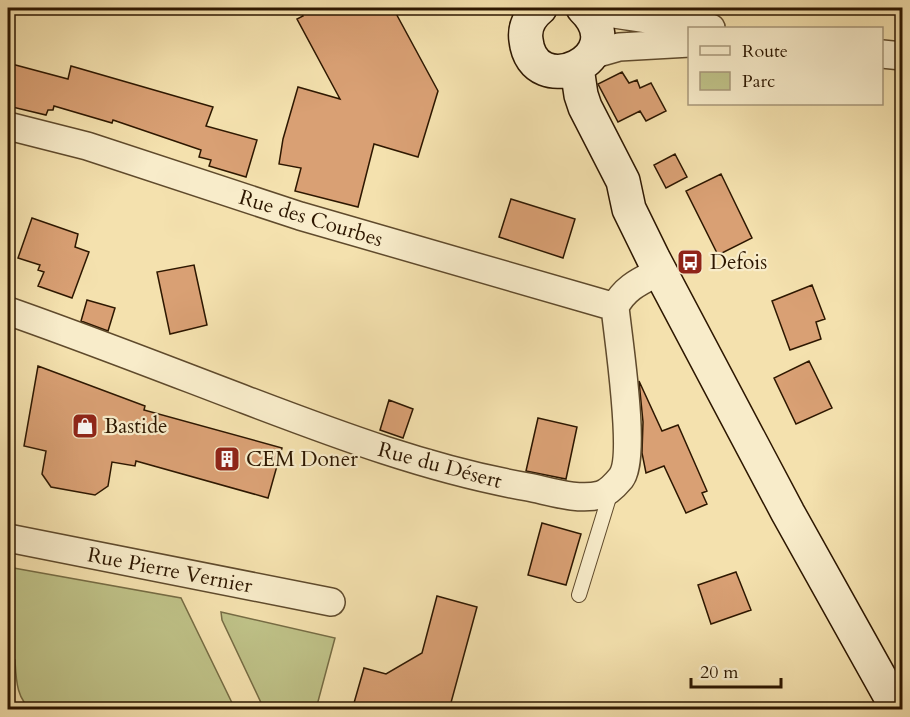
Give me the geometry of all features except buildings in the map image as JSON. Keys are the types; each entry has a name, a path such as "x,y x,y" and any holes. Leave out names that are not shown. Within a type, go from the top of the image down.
{"main road":[{"path":"543,67 563,72 584,62 595,47 594,21 583,8"},
{"path":"526,16 528,48 556,87 609,188 629,209"},
{"path":"584,62 581,95 623,182 629,209 788,513 898,710"}],"street":[{"path":"583,8 617,16 651,18 705,27"},
{"path":"584,62 619,47 688,43"},
{"path":"883,54 903,56"},
{"name":"Rue des Courbes","path":"8,126 87,146 300,216 615,307"},
{"path":"612,487 623,475 627,459 627,427 615,307 630,287 660,271"},
{"name":"Rue du Désert","path":"8,311 322,429 414,460 494,481 562,494 601,495 612,487"},
{"name":"Rue Pierre Vernier","path":"8,538 332,602"}],"lane":[{"path":"579,595 612,487"}],"green space":[{"path":"8,567 181,598 235,709 33,710 27,706 20,695 15,660 8,659"},
{"path":"221,612 335,638 316,709 264,709 222,620"}],"place":[{"name":"Defois","path":"690,262"},
{"name":"Bastide","path":"85,426"},
{"name":"CEM Doner","path":"227,459"}]}
